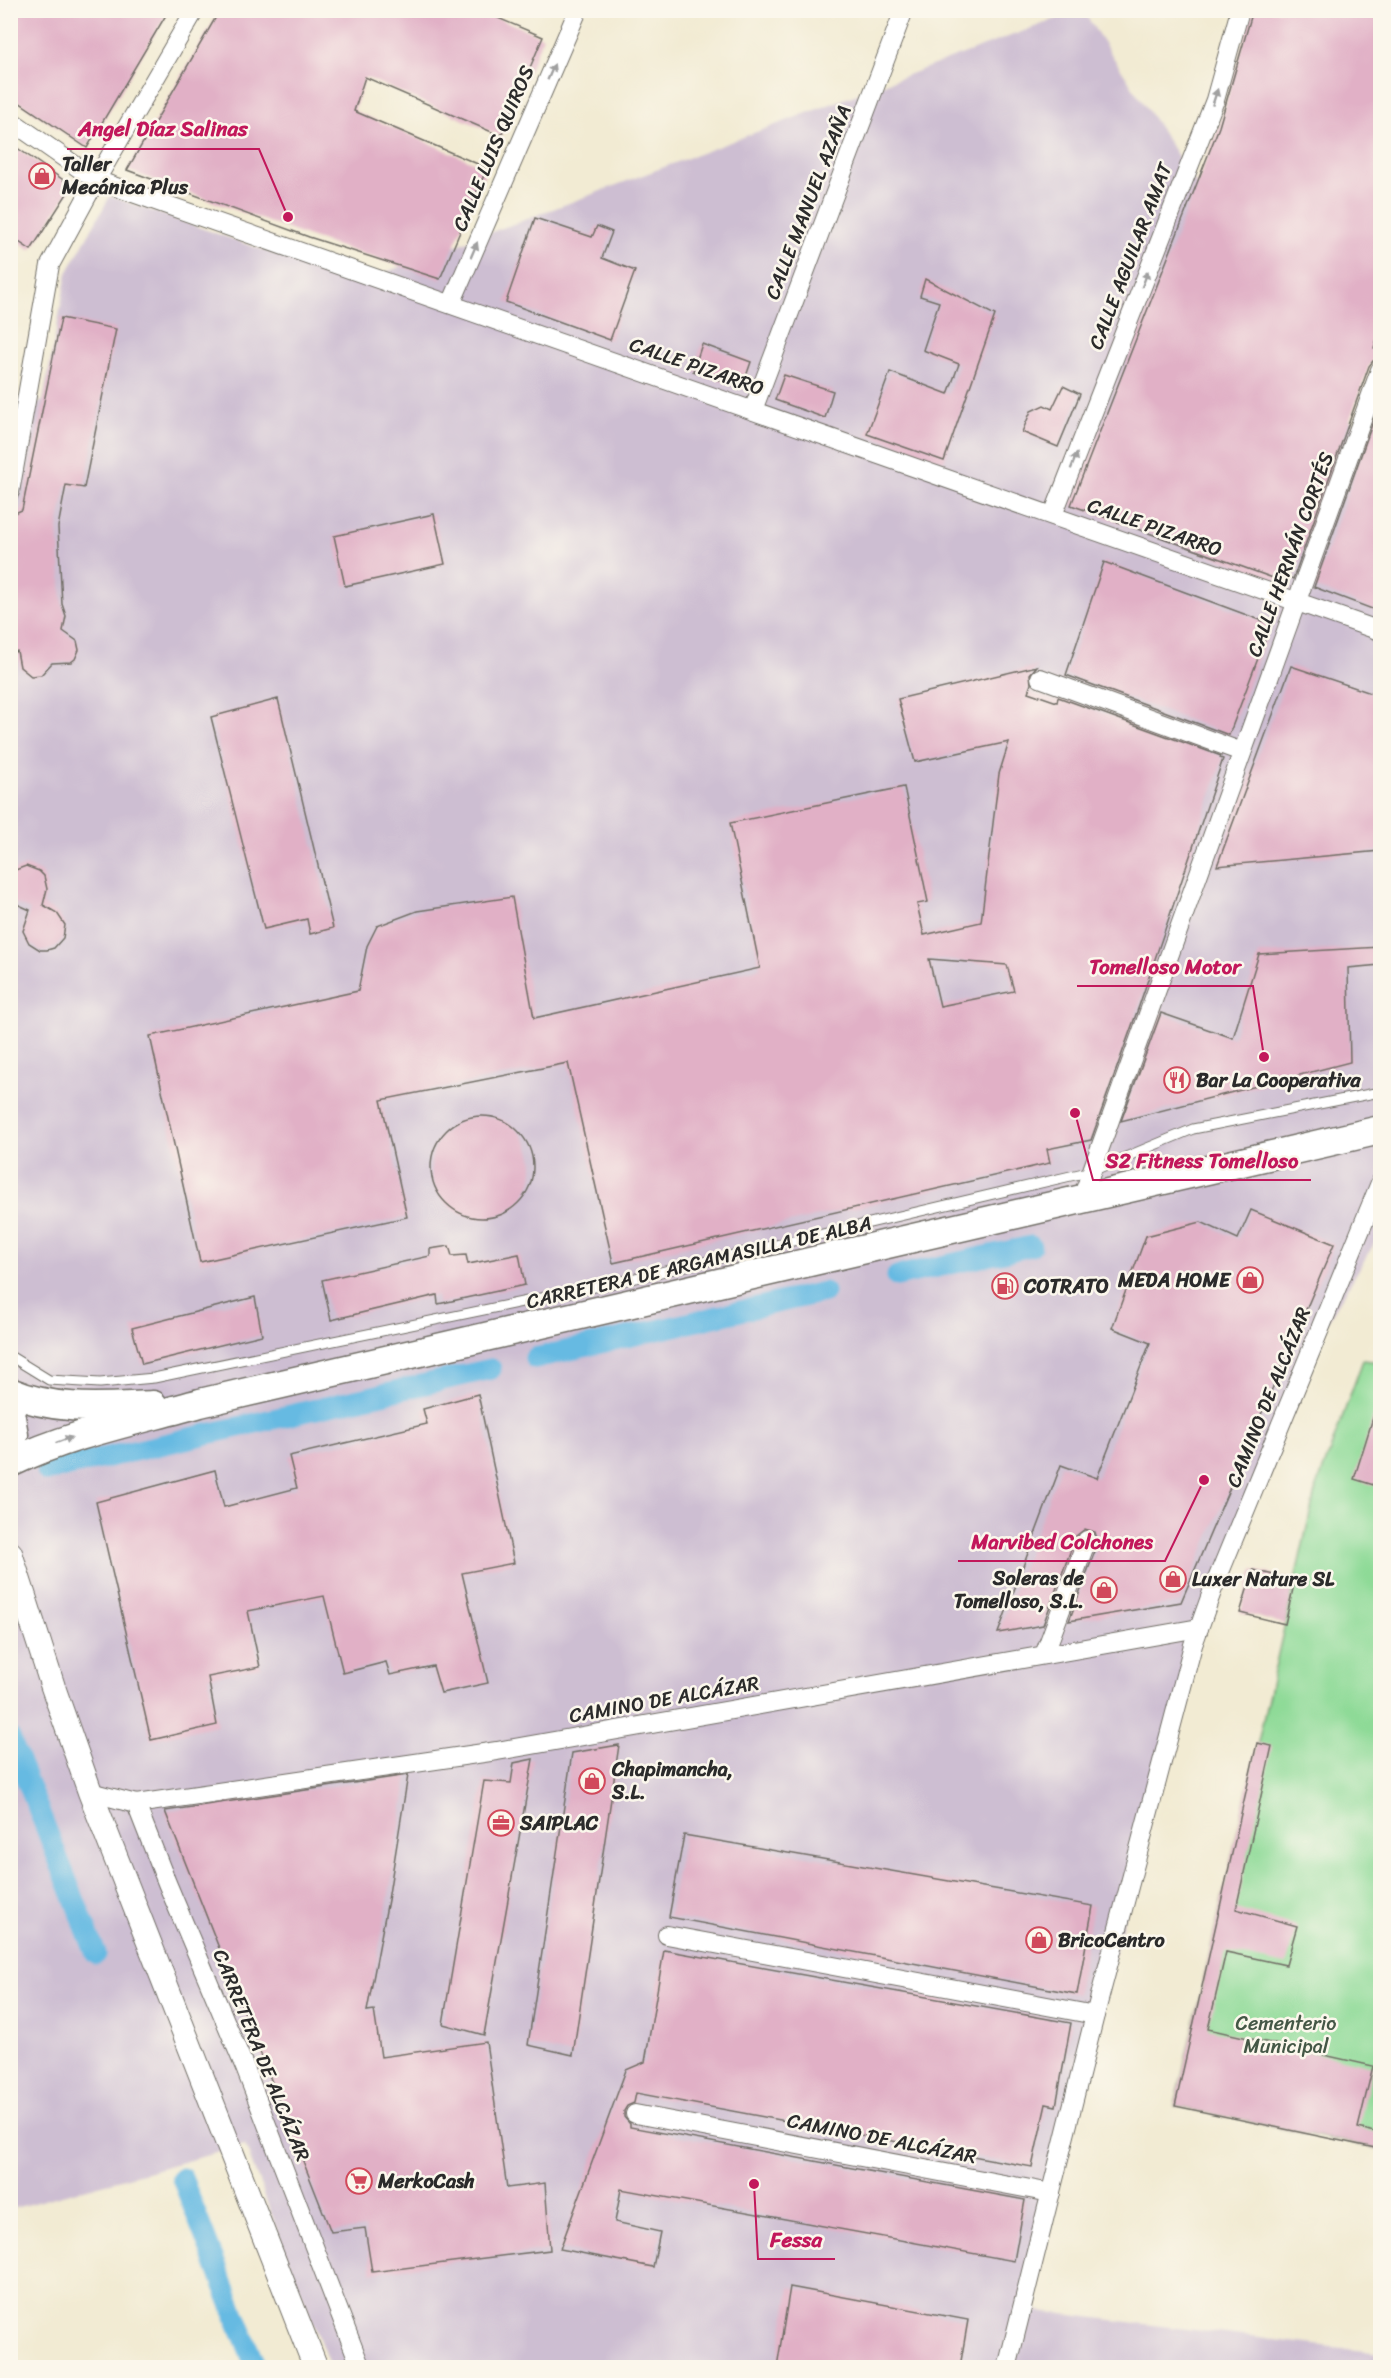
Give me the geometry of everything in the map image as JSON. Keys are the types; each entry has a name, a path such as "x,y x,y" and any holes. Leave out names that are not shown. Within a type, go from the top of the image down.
{"highway":[{"name":"CARRETERA DE ARGAMASILLA DE ALBA","path":"200,1403 1380,1130"},
{"path":"10,1392 28,1400 74,1408 200,1403"},
{"path":"10,1463 77,1436 200,1403"},
{"path":"10,1412 14,1435 10,1448"}],"main road":[{"path":"10,1553 90,1792 316,2367"},
{"path":"10,1606 53,1687"}],"street":[{"path":"10,492 50,265 96,180 195,10"},
{"name":"CALLE LUIS QUIROS","path":"451,304 578,10"},
{"name":"CALLE MANUEL AZAÑA","path":"753,410 904,10"},
{"name":"CALLE AGUILAR AMAT","path":"1053,515 1215,100 1240,10"},
{"name":"CALLE PIZARRO","path":"10,120 96,180 1380,631"},
{"name":"CALLE HERNÁN CORTÉS","path":"1082,1198 1380,370"},
{"path":"1040,678 1242,752"},
{"name":"CAMINO DE ALCÁZAR","path":"1007,2367 1095,2015 1198,1628 1380,1183"},
{"path":"1044,1655 1087,1540"},
{"name":"CAMINO DE ALCÁZAR","path":"136,1804 497,1751 1198,1628"},
{"path":"90,1792 136,1804"},
{"name":"CARRETERA DE ALCÁZAR","path":"136,1804 166,1883 245,2068 361,2367"},
{"path":"667,1935 1095,2015"},
{"name":"CAMINO DE ALCÁZAR","path":"635,2114 1051,2193"}],"lane":[{"name":"CARRETERA DE ARGAMASILLA DE ALBA","path":"12,1357 50,1380 100,1383 154,1378 614,1283 1092,1171 1193,1129 1380,1092"}],"shaded area":[{"path":"1077,11 1083,11 1380,465 1380,1234 1314,1344 1199,1628 1023,2309 1380,2353 1380,2367 330,2367 245,2145 11,2209 10,414 43,401 67,273 110,196 357,283"}],"green space":[{"name":"Cementerio Municipal","path":"1363,1360 1380,1362 1380,2149 1175,2106 1315,1492"}],"building":[{"path":"10,10 169,10 87,148 10,96"},
{"path":"220,10 479,10 543,37 501,136 365,77 354,111 487,168 440,279 309,237 127,170"},
{"path":"1253,10 1380,10 1380,330 1374,348 1380,350 1380,359 1373,361 1369,366 1293,579 1289,577 1287,583 1071,505 1219,127"},
{"path":"10,143 72,186 31,250 10,236"},
{"path":"535,218 592,237 597,226 612,232 602,258 635,271 610,340 506,302"},
{"path":"925,279 995,315 944,461 867,434 890,372 948,394 959,364 923,350 939,302 920,296"},
{"path":"61,318 116,329 84,488 66,485 58,527 62,604 66,616 63,631 77,641 79,650 71,662 52,663 41,675 31,676 20,667 17,651 10,654 10,515 22,510"},
{"path":"702,344 751,362 742,388 693,371"},
{"path":"784,375 833,391 825,418 775,400"},
{"path":"1063,386 1080,394 1058,447 1022,432 1031,411 1044,405 1052,409"},
{"path":"1380,402 1380,612 1314,587"},
{"path":"434,514 445,564 345,586 334,536"},
{"path":"1104,562 1271,624 1229,735 1066,675"},
{"path":"1037,666 1030,674 1031,684 1028,692 1057,702 1058,697 1221,756 1220,758 1223,759 1091,1140 1047,1149 1050,1163 613,1263 568,1063 381,1100 407,1217 200,1262 150,1036 358,991 367,946 377,926 417,911 512,897 534,1018 760,968 730,823 904,787 928,902 917,904 924,935 981,922 999,774 1009,742 915,762 898,699","holes":["929,959 1007,965 1014,991 940,1006"]},
{"path":"1291,666 1380,696 1380,851 1217,866"},
{"path":"278,699 333,928 310,934 307,919 264,929 211,717"},
{"path":"26,866 39,871 44,876 47,889 43,905 57,913 65,925 63,938 54,948 40,950 29,943 23,931 30,910 10,901 10,872"},
{"path":"1380,947 1380,965 1348,968 1350,1062 1121,1121 1161,1013 1233,1038 1259,954"},
{"path":"482,1116 501,1120 518,1131 529,1148 533,1167 529,1186 518,1203 501,1214 482,1218 463,1214 446,1203 435,1186 431,1167 435,1148 446,1131 463,1120"},
{"path":"1251,1210 1334,1244 1181,1602 1069,1621 1098,1543 1095,1532 1085,1529 1076,1536 1043,1625 998,1633 1061,1465 1097,1478 1150,1343 1112,1328 1146,1236 1201,1222 1238,1239"},
{"path":"449,1246 452,1256 466,1255 468,1264 519,1254 525,1285 438,1304 437,1295 331,1320 322,1280 430,1256 430,1249"},
{"path":"255,1297 262,1335 142,1364 132,1328"},
{"path":"478,1394 514,1563 462,1573 488,1683 441,1693 433,1666 390,1675 386,1662 343,1673 324,1596 248,1611 260,1667 208,1677 217,1725 151,1740 96,1502 215,1470 224,1507 297,1488 289,1456 427,1424 423,1409"},
{"path":"1377,1405 1380,1405 1380,1487 1354,1479"},
{"path":"1253,1570 1295,1580 1285,1624 1240,1613"},
{"path":"1257,1743 1272,1746 1236,1909 1297,1926 1286,1965 1226,1952 1208,2029 1373,2066 1358,2128 1380,2133 1380,2149 1175,2106"},
{"path":"619,1745 573,2055 528,2045 572,1753"},
{"path":"533,1759 484,2035 443,2024 484,1781 511,1783 514,1763"},
{"path":"408,1775 367,2011 374,2010 381,2057 486,2042 507,2188 545,2183 550,2250 372,2272 365,2228 331,2232 165,1811"},
{"path":"684,1835 1093,1906 1077,1994 669,1917"},
{"path":"664,1950 1071,2023 1056,2106 1046,2104 1032,2167 636,2093 634,2103 627,2106 624,2111 624,2117 630,2127 1025,2200 1014,2261 621,2189 615,2222 660,2232 653,2267 560,2249 626,2070 645,2062"},
{"path":"790,2287 968,2320 960,2367 777,2367"}],"waterway":[{"path":"897,1276 1031,1246"},
{"path":"535,1358 824,1292"},
{"path":"47,1471 491,1369"},
{"path":"10,1738 96,1954"},
{"path":"182,2178 256,2368"}],"place":[{"name":"Taller Mecánica Plus","path":"42,176"},
{"name":"Angel Díaz Salinas","path":"288,217"},
{"name":"Tomelloso Motor","path":"1264,1057"},
{"name":"Bar La Cooperativa","path":"1177,1080"},
{"name":"S2 Fitness Tomelloso","path":"1075,1113"},
{"name":"MEDA HOME","path":"1250,1280"},
{"name":"COTRATO","path":"1005,1286"},
{"name":"Marvibed Colchones","path":"1204,1480"},
{"name":"Luxer Nature SL","path":"1173,1579"},
{"name":"Soleras de Tomelloso, S.L.","path":"1104,1590"},
{"name":"Chapimancha, S.L.","path":"592,1781"},
{"name":"SAIPLAC","path":"501,1823"},
{"name":"BricoCentro","path":"1039,1940"},
{"name":"MerkoCash","path":"359,2181"},
{"name":"Fessa","path":"754,2184"}]}
